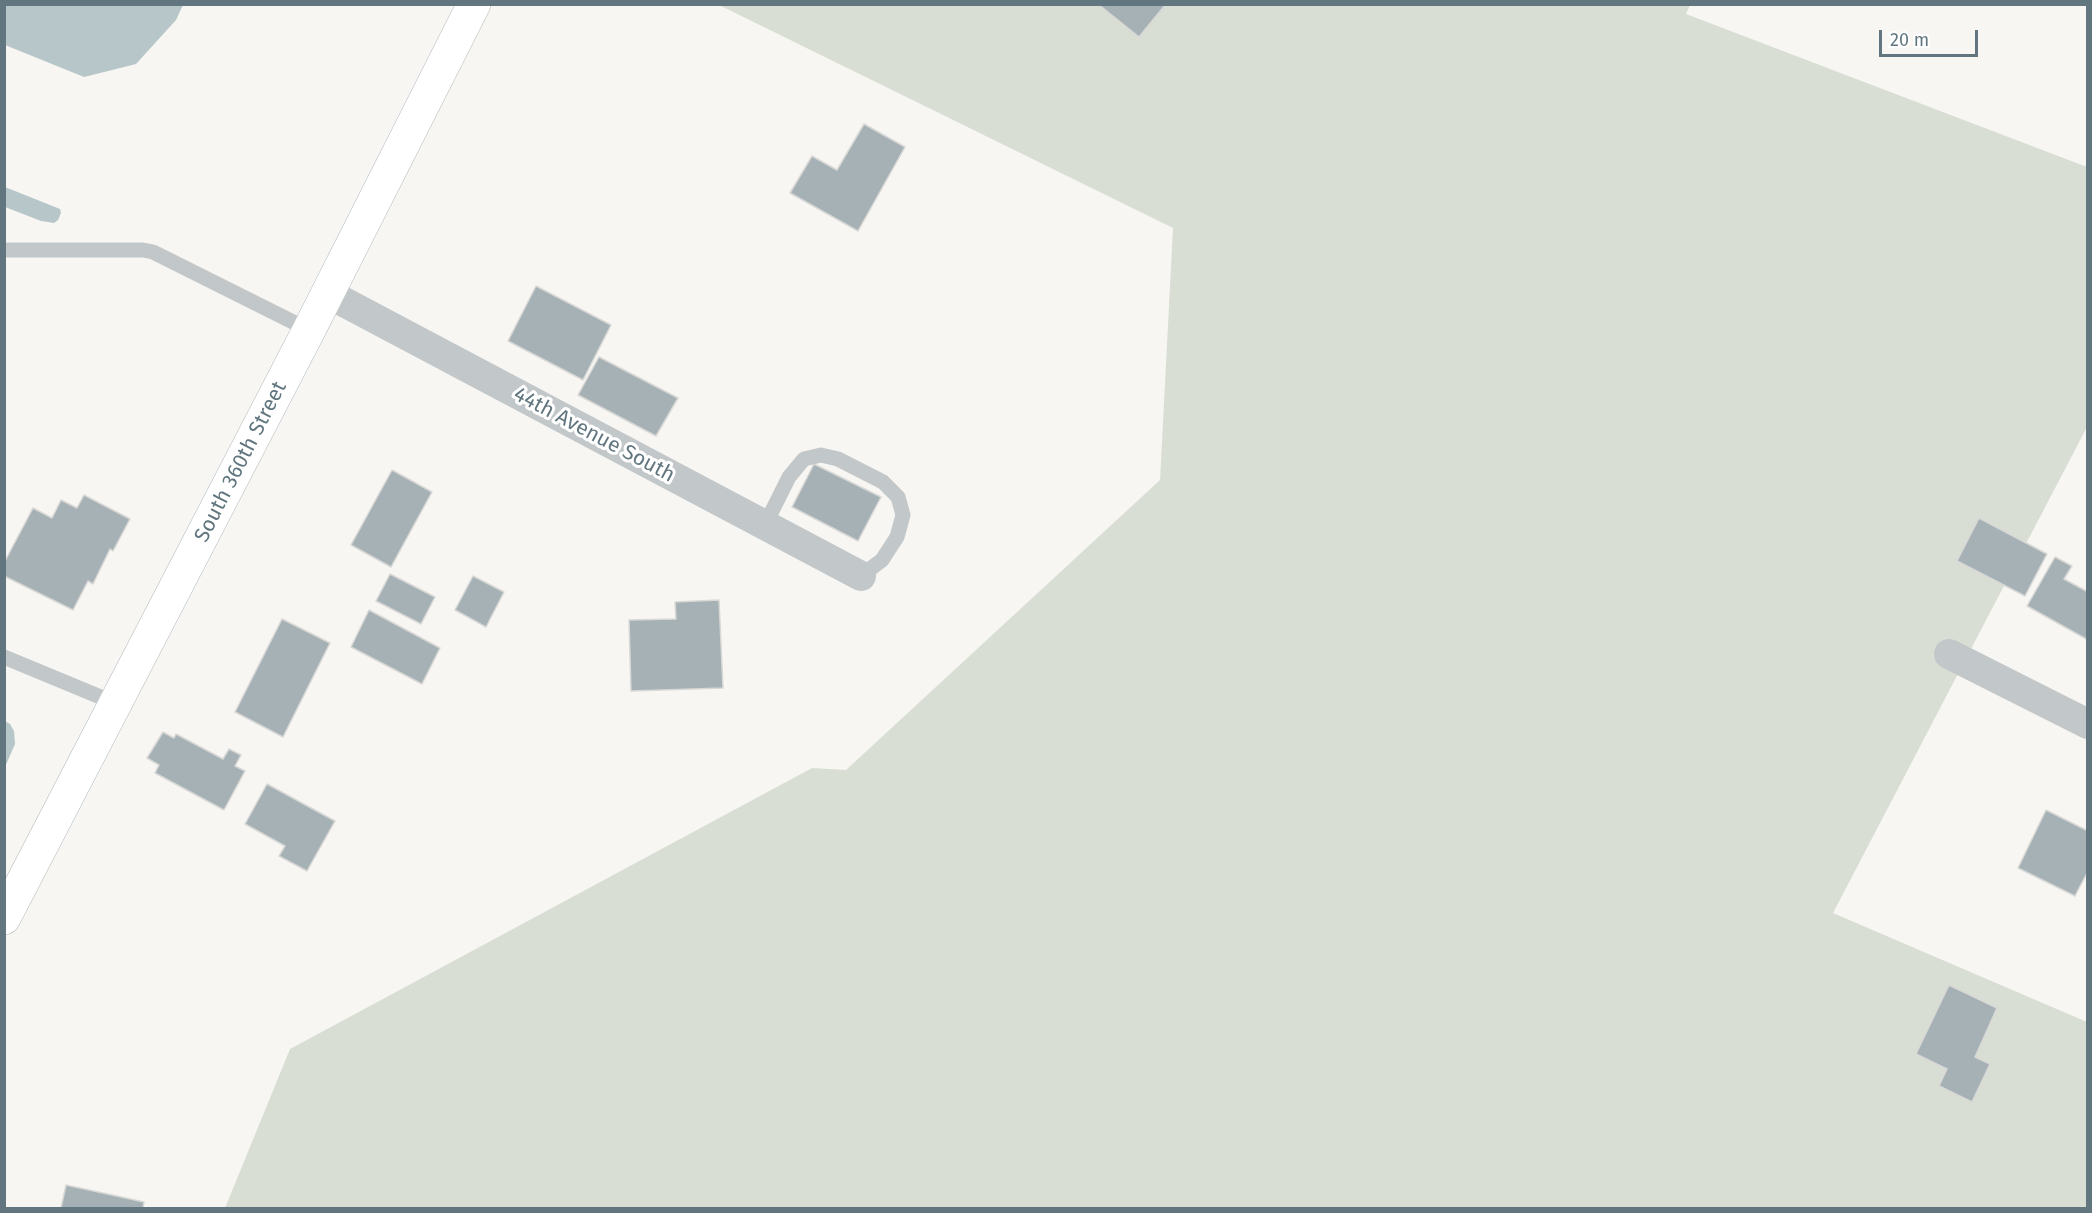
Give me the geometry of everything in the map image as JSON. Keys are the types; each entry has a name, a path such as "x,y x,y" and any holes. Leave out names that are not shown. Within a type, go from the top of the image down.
{"street":[{"name":"South 360th Street","path":"4,918 309,330 474,4"},
{"name":"44th Avenue South","path":"327,293 861,576"},
{"path":"1949,654 2088,724"}],"lane":[{"path":"4,250 143,250 153,252 309,330"},
{"path":"765,525 789,477 804,459 820,454 838,459 884,482 898,497 903,515 897,537 882,560 861,576"},
{"path":"4,657 116,703"}],"shaded area":[{"path":"4,5 183,5 176,20 136,64 84,77 5,45"},
{"path":"719,5 1690,5 1686,14 2087,167 2087,427 1833,913 2087,1022 2087,1208 225,1208 290,1049 812,768 846,770 1160,480 1173,228"},
{"path":"5,187 60,209 58,220 54,223 41,221 5,207"},
{"path":"5,721 14,731 15,744 5,767"}],"building":[{"path":"1098,4 1166,4 1139,37"},
{"path":"864,124 905,147 858,231 790,193 812,156 837,170"},
{"path":"536,286 611,325 583,380 508,341"},
{"path":"599,357 678,398 656,436 578,395"},
{"path":"814,464 881,497 858,541 792,507"},
{"path":"392,470 432,492 391,567 351,545"},
{"path":"84,495 130,519 113,551 110,549 93,584 88,581 73,610 4,576 4,563 33,508 52,518 61,500 77,508"},
{"path":"1979,518 2047,554 2025,596 1957,561"},
{"path":"2055,557 2072,566 2064,579 2088,592 2088,640 2027,606"},
{"path":"390,574 435,597 421,624 376,601"},
{"path":"473,576 504,592 486,627 455,610"},
{"path":"719,600 723,688 631,691 629,620 676,619 675,602"},
{"path":"369,610 440,648 422,684 351,647"},
{"path":"282,619 330,643 283,737 235,712"},
{"path":"163,732 174,738 176,734 223,759 229,749 241,755 235,766 245,771 224,810 155,773 159,765 147,758"},
{"path":"267,784 335,821 307,871 279,856 285,846 245,824"},
{"path":"2046,810 2088,831 2088,871 2075,896 2018,868"},
{"path":"1949,985 1997,1008 1975,1057 1990,1064 1972,1102 1939,1086 1947,1069 1916,1054"},
{"path":"66,1185 144,1202 143,1208 61,1208"}]}
